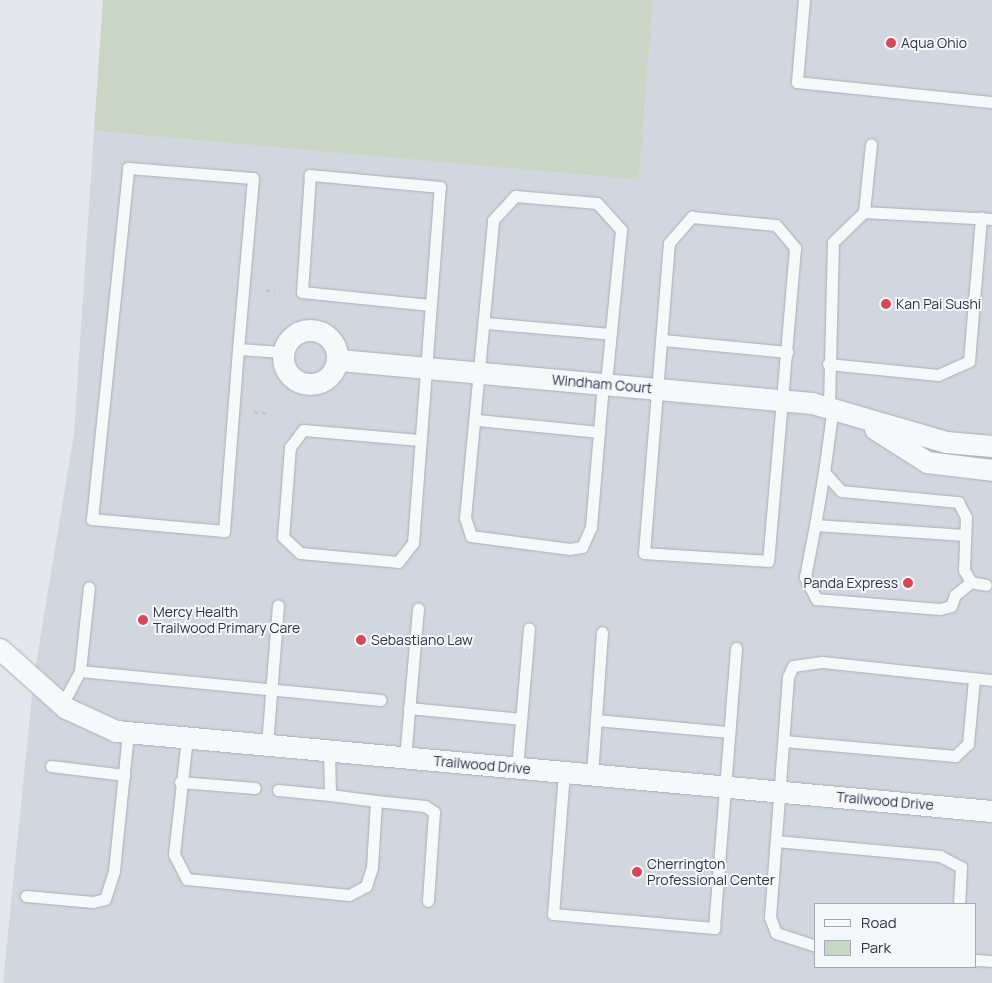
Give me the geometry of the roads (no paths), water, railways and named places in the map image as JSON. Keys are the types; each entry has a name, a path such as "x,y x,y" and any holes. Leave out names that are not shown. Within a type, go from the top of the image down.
{"street":[{"path":"318,331 329,338 338,360 330,376 306,384 287,373 282,352 297,333 318,331"},
{"name":"Windham Court","path":"338,360 783,400 831,406 863,420 946,442 992,446"},
{"name":"Windham Court","path":"863,420 927,462 992,470"},
{"name":"Trailwood Drive","path":"0,649 62,705 103,727 128,732 992,811"}],"lane":[{"path":"804,0 797,82 992,102"},
{"path":"871,144 864,212 833,242 828,364 831,406 824,472 805,577 816,599 940,609 951,606 955,595 971,582 990,585"},
{"path":"128,168 253,178 238,349 224,531 92,519 128,168"},
{"path":"419,440 302,430 290,447 283,537 300,553 398,562 413,543 419,440 440,187 310,176 302,292 430,305"},
{"path":"514,196 597,204 621,230 611,334 589,538 582,547 570,549 483,540 466,528 482,373 493,220 514,196"},
{"path":"828,364 938,375 969,361 986,219 864,212"},
{"path":"692,217 776,225 795,248 787,352 768,561 644,553 659,389 669,243 692,217"},
{"path":"486,323 611,334"},
{"path":"662,340 787,352"},
{"path":"238,349 282,352"},
{"path":"477,420 599,432"},
{"path":"824,472 841,491 958,502 966,517 964,570 971,582"},
{"path":"815,525 965,535"},
{"path":"62,705 80,671 89,587"},
{"path":"266,746 278,605"},
{"path":"405,758 418,609"},
{"path":"517,768 528,629"},
{"path":"592,775 602,632"},
{"path":"564,772 553,914 714,928 736,648"},
{"path":"814,945 776,933 770,917 781,792 788,677 793,666 805,662 992,680"},
{"path":"80,671 381,700"},
{"path":"784,740 955,756 968,744 974,679"},
{"path":"409,708 521,719"},
{"path":"596,720 729,732"},
{"path":"26,896 93,902 105,899 114,871 128,732"},
{"path":"187,738 180,782 174,854 178,869 187,879 207,884 348,895 366,886 372,867 376,801"},
{"path":"329,751 330,795"},
{"path":"51,766 124,775"},
{"path":"180,782 255,788"},
{"path":"278,790 425,806 434,812 428,901"},
{"path":"776,841 940,856 961,867 959,903"},
{"path":"977,960 992,961"}],"place":[{"name":"Aqua Ohio","path":"891,43"},
{"name":"Kan Pai Sushi","path":"886,304"},
{"name":"Panda Express","path":"908,583"},
{"name":"Mercy Health Trailwood Primary Care","path":"143,620"},
{"name":"Sebastiano Law","path":"361,640"},
{"name":"Cherrington Professional Center","path":"637,872"}]}
